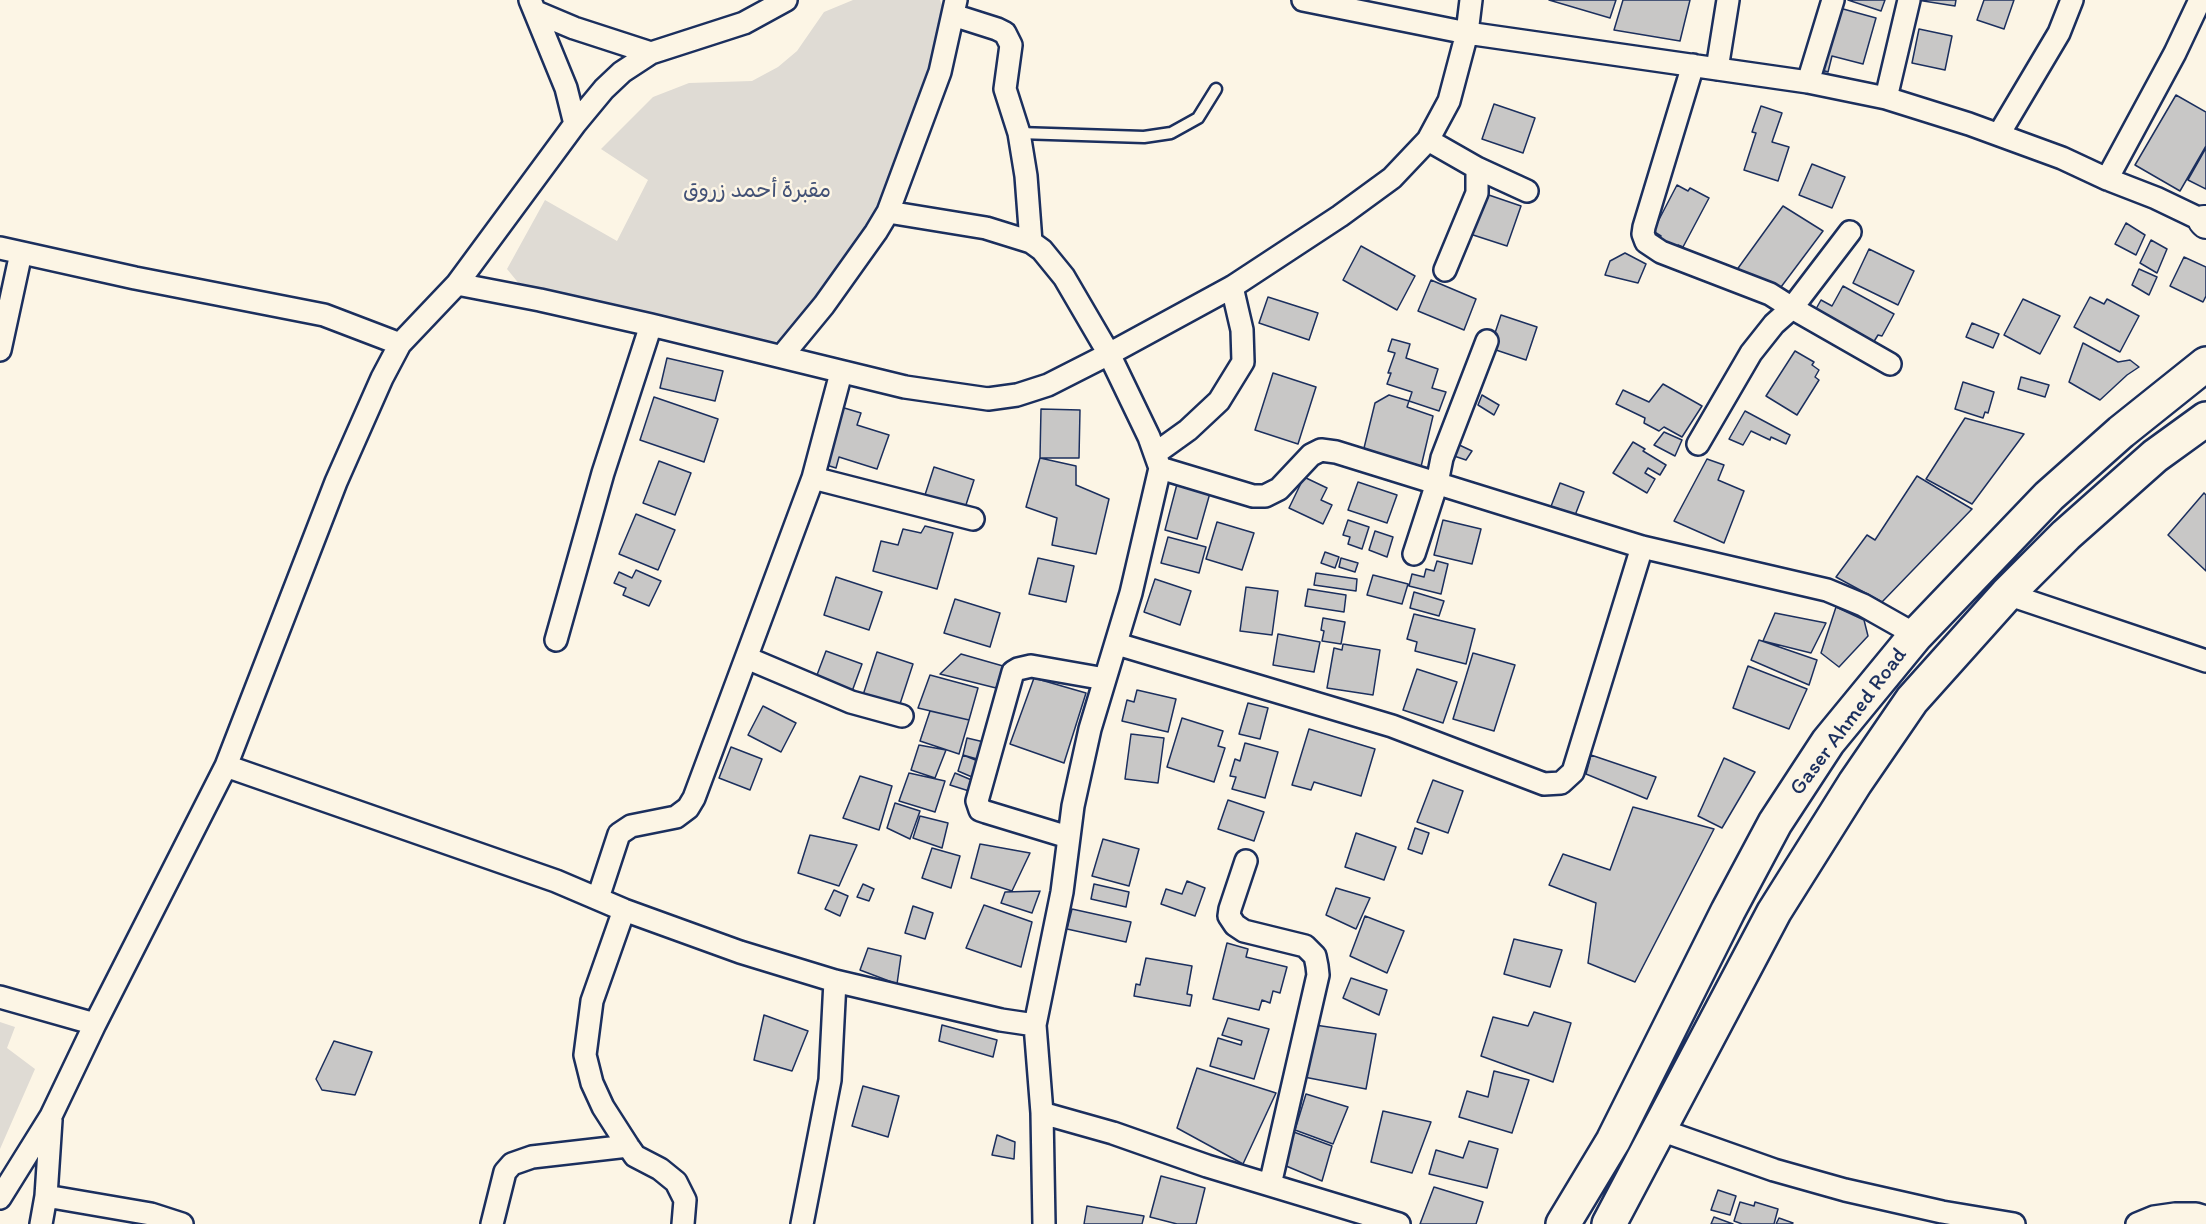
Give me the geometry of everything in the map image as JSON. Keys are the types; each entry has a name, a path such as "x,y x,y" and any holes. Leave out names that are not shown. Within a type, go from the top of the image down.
{"main road":[{"name":"Gaser Ahmed Road","path":"1563,1224 1613,1141 1728,911 1775,824 1828,742 1916,635 2049,496 2121,432 2206,364"},
{"name":"Gaser Ahmed Road","path":"1609,1224 1774,912 1855,783 1912,700 2007,594 2066,535 2155,456 2206,419"}],"street":[{"path":"0,1198 51,1116 226,766 336,482 381,378 400,344 457,284 575,124 604,89 622,72 651,53 744,23 786,0"},
{"path":"1303,0 1467,33 1808,82 1886,98 1999,134 2062,158 2156,198 2205,222"},
{"path":"457,284 651,325 905,387 988,399 1017,394 1048,384 1109,354 1232,286 1340,216 1392,177 1428,140 1449,101 1467,33 1471,0"},
{"path":"1717,69 1728,0"},
{"path":"1808,82 1833,0"},
{"path":"1886,98 1909,0"},
{"path":"1999,134 2054,43 2072,0"},
{"path":"2107,179 2175,53 2200,0"},
{"path":"533,6 584,32 651,53"},
{"path":"533,6 566,88 575,124"},
{"path":"782,356 824,305 888,212 940,72 954,8 1008,36 1011,50 1005,89 1019,133 1026,176 1030,242"},
{"path":"1693,65 1644,227 1643,234 1647,242 1661,252 1770,294 1890,364"},
{"path":"1428,140 1477,168 1527,191"},
{"path":"1445,270 1477,193 1477,168"},
{"path":"888,212 986,228 1030,242 1051,259 1109,354 1158,460 1253,496 1264,496 1279,489 1311,455 1321,450 1336,452 1642,547 1827,590 1863,605 1916,635"},
{"path":"1698,444 1750,353 1774,324 1792,308 1850,232"},
{"path":"0,248 135,278 324,315 400,344"},
{"path":"0,350 21,253"},
{"path":"1044,1224 1042,1113 1035,1025 1062,892 1072,806 1090,729 1131,592 1158,460 1219,401 1243,362 1242,330 1232,286"},
{"path":"556,640 603,473 651,325"},
{"path":"1414,554 1437,483 1442,458 1487,341"},
{"path":"598,898 619,834 631,826 676,816 688,808 694,798 813,478 841,373"},
{"path":"813,478 972,519"},
{"path":"1117,644 1392,726 1544,784 1561,783 1573,772 1642,547"},
{"path":"2007,594 2206,661"},
{"path":"747,658 851,702 902,716"},
{"path":"1068,837 980,810 977,801 1013,672 1031,666 1105,679"},
{"path":"226,766 556,881 624,910 740,952 835,981 990,1017 1035,1025"},
{"path":"1246,861 1230,909 1229,916 1235,925 1244,931 1305,946 1315,956 1317,966 1315,987 1270,1185"},
{"path":"624,910 592,1001 585,1055 592,1083 603,1107 635,1156 660,1169 676,1182 685,1200 683,1224"},
{"path":"802,1224 830,1080 835,981"},
{"path":"0,997 95,1024"},
{"path":"1042,1113 1113,1133 1208,1166 1399,1224"},
{"path":"41,1224 46,1196 51,1116"},
{"path":"1658,1129 1774,1170 1845,1190 1942,1212 2014,1224"},
{"path":"492,1224 505,1172 512,1164 532,1157 628,1146"},
{"path":"46,1196 151,1214 182,1224"},
{"path":"2137,1224 2154,1217 2175,1214 2196,1214 2206,1217"}],"lane":[{"path":"1019,133 1144,137 1172,133 1198,118 1216,89"}],"green space":[{"name":"مقبرة أحمد زروق","path":"853,0 940,0 944,10 942,46 873,226 834,270 787,334 769,347 525,291 507,269 545,200 617,241 648,180 601,149 653,97 689,83 752,81 778,67 797,51 824,12"},
{"path":"0,1022 15,1027 7,1048 35,1069 0,1149"}],"building":[{"path":"1549,0 1616,0 1610,18"},
{"path":"1623,0 1690,0 1680,41 1614,30"},
{"path":"1848,0 1885,0 1881,11"},
{"path":"1917,0 1956,0 1955,6"},
{"path":"1984,0 2014,0 2004,29 1977,20"},
{"path":"1836,7 1876,18 1863,64 1832,56 1828,72 1819,69"},
{"path":"1919,29 1952,36 1945,70 1912,63"},
{"path":"2176,95 2206,112 2206,146 2180,191 2135,165"},
{"path":"1494,104 1535,118 1523,153 1482,139"},
{"path":"1761,106 1782,113 1772,142 1789,147 1778,181 1744,170 1756,133 1752,132"},
{"path":"2206,148 2206,189 2188,180"},
{"path":"1812,164 1845,177 1832,208 1799,195"},
{"path":"1677,185 1688,191 1690,188 1709,198 1683,247 1678,245 1677,248 1653,231"},
{"path":"1480,192 1521,206 1507,246 1467,233"},
{"path":"1783,206 1823,231 1775,295 1736,271"},
{"path":"2126,223 2145,235 2136,255 2115,244"},
{"path":"2151,240 2167,249 2157,273 2140,263"},
{"path":"1361,246 1415,276 1397,310 1343,280"},
{"path":"1869,249 1914,271 1898,305 1853,283"},
{"path":"1625,253 1646,264 1638,283 1605,275 1610,261"},
{"path":"2184,257 2206,267 2206,296 2203,302 2170,286"},
{"path":"2139,269 2157,277 2149,295 2132,285"},
{"path":"1431,280 1476,299 1464,330 1418,311"},
{"path":"1843,286 1894,314 1882,336 1878,335 1870,348 1812,316 1821,300 1832,306"},
{"path":"1268,297 1318,313 1309,340 1259,323"},
{"path":"2090,297 2104,304 2107,299 2139,316 2120,352 2074,327"},
{"path":"2023,299 2060,316 2040,354 2004,335"},
{"path":"1501,315 1537,327 1526,360 1490,348"},
{"path":"1972,323 1999,334 1993,348 1966,337"},
{"path":"1392,339 1410,344 1406,358 1438,369 1432,388 1446,392 1439,411 1409,401 1412,392 1387,384 1395,353 1388,351"},
{"path":"2083,343 2118,362 2130,360 2139,367 2100,400 2069,382"},
{"path":"1795,351 1814,362 1812,365 1819,370 1815,377 1819,380 1797,415 1766,396"},
{"path":"667,358 723,371 715,401 660,388"},
{"path":"1273,373 1316,387 1298,444 1255,430"},
{"path":"2021,377 2049,385 2045,397 2018,389"},
{"path":"1963,382 1994,392 1988,413 1985,412 1983,418 1955,409"},
{"path":"1663,384 1702,406 1682,437 1664,427 1659,431 1644,423 1645,418 1616,404 1623,390 1649,402"},
{"path":"1389,395 1409,401 1407,407 1433,416 1420,471 1364,448 1375,403"},
{"path":"1482,395 1499,405 1494,415 1478,405"},
{"path":"654,397 718,419 704,462 640,440"},
{"path":"841,407 861,413 857,425 889,435 877,469 839,457 836,468 823,464"},
{"path":"1041,409 1080,410 1079,458 1040,458"},
{"path":"1745,411 1790,435 1786,444 1771,437 1770,440 1751,431 1743,445 1729,439"},
{"path":"1965,418 2024,434 1972,504 1926,479"},
{"path":"1664,432 1682,440 1675,456 1654,445"},
{"path":"1453,442 1472,451 1466,460 1448,454"},
{"path":"1633,442 1666,465 1660,475 1648,468 1645,473 1655,479 1647,493 1613,473"},
{"path":"1040,458 1076,466 1076,485 1109,499 1096,554 1052,545 1057,518 1026,507"},
{"path":"1707,459 1724,465 1718,480 1744,491 1724,543 1674,521"},
{"path":"659,461 691,473 675,515 643,503"},
{"path":"934,467 974,480 964,511 924,498"},
{"path":"1917,476 1972,509 1882,602 1836,577 1867,535 1875,540"},
{"path":"1304,477 1327,488 1321,500 1332,505 1323,524 1289,508"},
{"path":"1358,482 1397,495 1387,523 1348,510"},
{"path":"1560,483 1584,492 1574,518 1550,509"},
{"path":"1177,484 1210,493 1197,539 1165,530"},
{"path":"2204,493 2206,495 2206,571 2168,535"},
{"path":"636,514 675,530 658,570 619,554"},
{"path":"1348,520 1369,527 1362,549 1348,544 1350,537 1343,535"},
{"path":"1443,520 1481,529 1472,564 1434,555"},
{"path":"1217,522 1254,533 1242,570 1206,559"},
{"path":"925,526 953,533 937,589 873,571 881,541 898,545 903,529 921,533"},
{"path":"1375,531 1393,537 1387,557 1369,550"},
{"path":"1168,537 1206,547 1199,573 1161,563"},
{"path":"1325,552 1339,557 1335,568 1321,563"},
{"path":"1038,558 1074,566 1066,602 1029,594"},
{"path":"1341,558 1358,563 1355,572 1339,567"},
{"path":"1437,561 1448,564 1441,594 1409,586 1412,574 1424,577 1426,569 1434,571"},
{"path":"636,570 661,581 649,606 623,595 626,588 614,583 619,572 632,578"},
{"path":"1316,573 1357,579 1356,591 1314,585"},
{"path":"1373,575 1408,584 1402,604 1367,595"},
{"path":"836,577 882,592 869,630 824,615"},
{"path":"1155,579 1191,591 1180,625 1144,612"},
{"path":"1246,587 1278,591 1272,635 1240,631"},
{"path":"1308,589 1346,595 1344,612 1305,606"},
{"path":"1414,592 1444,601 1439,616 1410,608"},
{"path":"955,599 1000,613 990,647 944,633"},
{"path":"1836,607 1864,620 1868,636 1839,667 1821,653"},
{"path":"1775,613 1826,623 1811,653 1763,641"},
{"path":"1414,614 1475,629 1466,664 1415,651 1417,642 1407,639"},
{"path":"1323,618 1345,622 1341,644 1322,641"},
{"path":"1278,634 1320,642 1314,672 1273,665"},
{"path":"1759,640 1817,660 1809,685 1751,660"},
{"path":"1343,644 1380,650 1373,695 1327,688 1334,648 1342,650"},
{"path":"826,651 862,664 850,697 814,683"},
{"path":"877,652 913,664 899,707 863,695"},
{"path":"1473,653 1515,665 1494,731 1453,719"},
{"path":"961,654 1003,666 996,688 940,674"},
{"path":"1748,666 1807,689 1789,729 1733,708"},
{"path":"1417,669 1457,682 1443,723 1403,710"},
{"path":"930,675 978,688 969,720 918,708"},
{"path":"1034,678 1086,693 1064,763 1010,744"},
{"path":"1137,690 1176,699 1168,732 1122,721 1127,700 1134,702"},
{"path":"1248,703 1268,708 1260,739 1239,734"},
{"path":"763,706 796,723 781,752 748,735"},
{"path":"930,711 969,720 959,754 920,741"},
{"path":"1182,718 1223,731 1218,746 1225,748 1214,782 1167,767"},
{"path":"1309,729 1375,749 1361,796 1314,782 1311,790 1292,785"},
{"path":"1131,734 1164,738 1158,783 1125,779"},
{"path":"967,738 984,742 977,759 963,755"},
{"path":"1245,743 1278,752 1265,798 1232,789 1236,777 1230,776 1235,759 1240,761"},
{"path":"919,745 946,750 935,778 911,770"},
{"path":"731,747 762,759 750,790 719,778"},
{"path":"963,755 978,761 972,777 958,771"},
{"path":"1591,755 1656,777 1647,799 1586,774"},
{"path":"1724,758 1755,772 1722,828 1698,816"},
{"path":"909,773 945,781 935,812 899,801"},
{"path":"955,773 974,781 969,791 950,785"},
{"path":"860,776 892,786 879,830 843,818"},
{"path":"1433,780 1463,791 1448,833 1417,822"},
{"path":"1228,800 1264,812 1254,841 1218,829"},
{"path":"895,803 920,811 910,839 887,828"},
{"path":"1633,807 1714,829 1635,982 1588,963 1596,903 1549,885 1563,854 1610,870"},
{"path":"920,816 948,823 942,848 913,838"},
{"path":"1415,828 1429,833 1422,854 1408,849"},
{"path":"1356,833 1396,847 1384,880 1345,867"},
{"path":"810,835 857,845 839,886 798,873"},
{"path":"1103,839 1139,849 1129,886 1092,876"},
{"path":"980,844 1030,853 1012,891 971,878"},
{"path":"932,848 960,856 951,888 922,878"},
{"path":"1187,881 1205,888 1195,916 1161,904 1166,889 1182,894"},
{"path":"863,884 874,889 869,901 857,897"},
{"path":"1094,884 1129,892 1126,907 1091,899"},
{"path":"1336,888 1370,898 1356,929 1326,915"},
{"path":"834,890 848,896 840,916 825,909"},
{"path":"1040,891 1032,913 1001,903 1005,892"},
{"path":"984,905 1032,922 1021,967 966,948"},
{"path":"913,906 933,913 925,939 905,933"},
{"path":"1072,909 1131,922 1126,942 1067,929"},
{"path":"1365,916 1404,931 1387,973 1350,956"},
{"path":"1514,939 1562,950 1550,987 1504,974"},
{"path":"1227,943 1248,949 1246,957 1287,967 1280,993 1273,991 1270,1003 1262,1000 1259,1010 1213,999"},
{"path":"868,948 901,956 897,984 860,970"},
{"path":"1146,958 1192,966 1187,994 1192,995 1190,1006 1134,996 1136,984 1140,985"},
{"path":"1351,978 1387,990 1379,1015 1343,998"},
{"path":"1534,1012 1571,1023 1553,1082 1481,1056 1493,1017 1528,1026"},
{"path":"764,1015 808,1031 792,1071 754,1060"},
{"path":"1228,1018 1269,1029 1254,1079 1210,1066 1218,1038 1241,1045 1242,1041 1222,1035"},
{"path":"942,1025 997,1040 993,1057 939,1041"},
{"path":"1315,1025 1376,1034 1366,1089 1304,1077"},
{"path":"334,1041 372,1052 355,1095 322,1090 316,1079"},
{"path":"1197,1068 1276,1093 1243,1164 1177,1128"},
{"path":"1494,1071 1529,1080 1512,1133 1459,1117 1467,1091 1488,1097"},
{"path":"863,1086 899,1096 888,1137 852,1126"},
{"path":"1306,1094 1348,1107 1333,1144 1295,1130"},
{"path":"1383,1111 1431,1122 1412,1173 1371,1162"},
{"path":"1291,1131 1332,1146 1322,1181 1279,1163"},
{"path":"997,1135 1015,1142 1014,1159 992,1155"},
{"path":"1469,1141 1498,1149 1487,1188 1429,1174 1436,1150 1463,1158"},
{"path":"1161,1176 1205,1188 1196,1224 1177,1224 1150,1217"},
{"path":"1434,1187 1483,1202 1476,1224 1420,1224"},
{"path":"1718,1190 1736,1196 1730,1215 1711,1210"},
{"path":"1740,1202 1754,1206 1755,1202 1778,1209 1774,1224 1742,1224 1734,1221"},
{"path":"1087,1206 1144,1216 1142,1224 1084,1224"},
{"path":"1714,1217 1733,1224 1711,1224"},
{"path":"1779,1218 1793,1223 1776,1224"}]}
